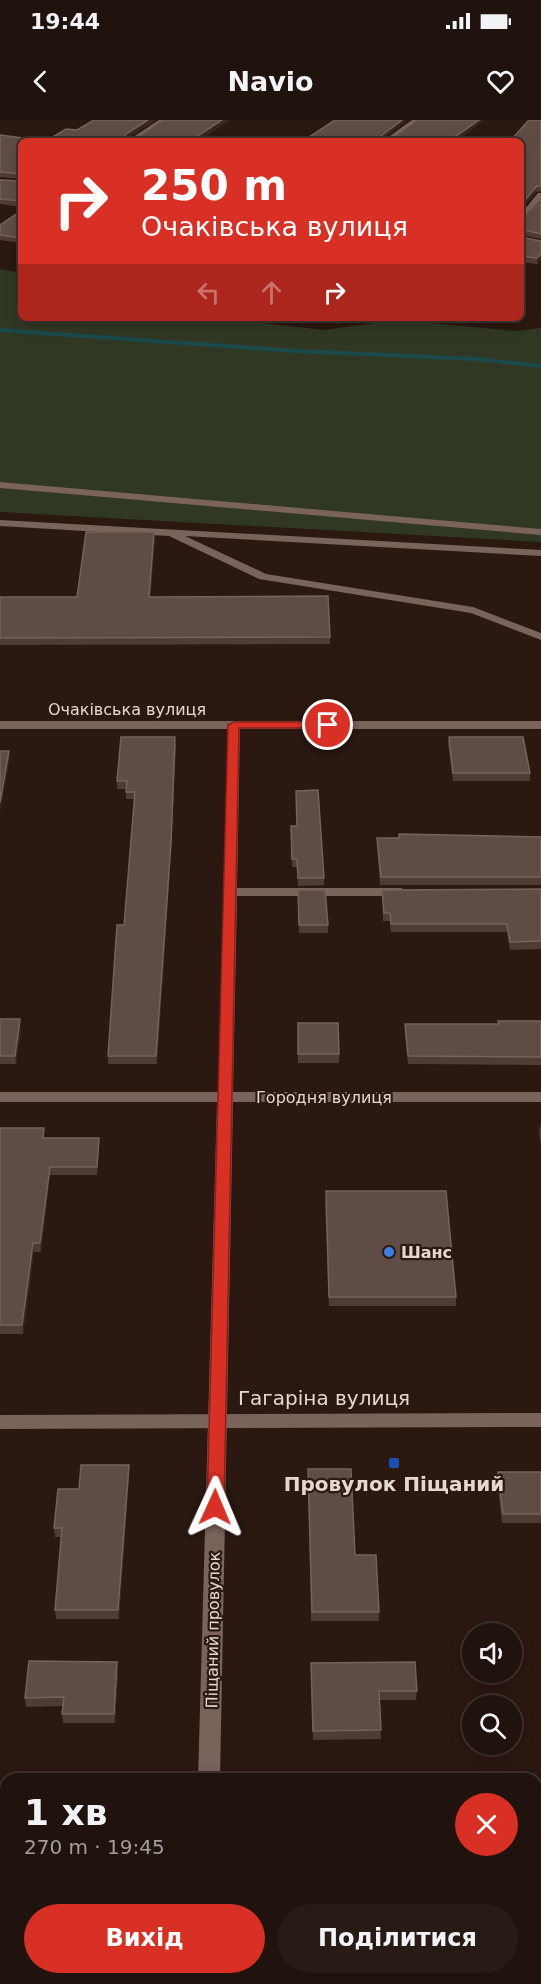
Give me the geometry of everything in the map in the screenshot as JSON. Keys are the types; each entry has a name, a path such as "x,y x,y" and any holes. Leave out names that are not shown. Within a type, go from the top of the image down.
{"street":[{"path":"136,138 164,120"},
{"path":"391,138 417,120"},
{"path":"524,216 541,195"},
{"path":"0,485 541,532"},
{"path":"0,523 541,553"},
{"path":"168,532 263,577 473,610 541,637"},
{"name":"Очаківська вулиця","path":"0,725 541,725"},
{"name":"Піщаний провулок","path":"210,1773 234,725"},
{"path":"230,892 409,891"},
{"name":"Городня вулиця","path":"0,1097 541,1097"},
{"name":"Гагаріна вулиця","path":"0,1422 541,1420"}],"green space":[{"path":"0,269 18,272 18,321 244,321 324,330 390,321 408,321 515,331 541,328 541,542 0,512"}],"building":[{"path":"94,120 148,120 126,134 125,137 137,138 51,138 66,129 77,130"},
{"path":"162,120 222,120 195,138 137,138"},
{"path":"335,120 402,120 381,136 383,138 308,138"},
{"path":"417,120 479,120 453,138 392,138"},
{"path":"529,120 541,120 541,186 537,186 524,201 524,138 513,138"},
{"path":"0,135 23,138 18,138 18,174 0,172"},
{"path":"0,180 18,181 18,201 0,199"},
{"path":"541,198 541,234 524,230 524,216"},
{"path":"18,213 18,238 0,235 0,225"},
{"path":"524,238 541,241 541,254 537,258 524,256"},
{"path":"86,532 154,532 149,597 328,596 330,637 0,638 0,597 77,597"},
{"path":"121,737 175,737 171,843 156,1056 108,1056 117,925 124,925 135,792 126,792 127,781 117,781"},
{"path":"449,737 523,737 530,773 453,773"},
{"path":"0,751 9,751 0,802"},
{"path":"318,790 324,878 298,878 297,859 292,859 291,826 297,826 296,791"},
{"path":"399,834 541,837 541,877 381,877 377,838 399,838"},
{"path":"541,889 541,941 510,942 507,924 391,924 390,913 384,913 382,890"},
{"path":"298,890 325,890 328,925 299,925"},
{"path":"0,1019 20,1019 15,1056 0,1056"},
{"path":"498,1021 541,1021 541,1057 408,1056 405,1024 499,1024"},
{"path":"298,1023 338,1023 339,1054 298,1054"},
{"path":"0,1128 44,1128 43,1138 99,1138 97,1167 50,1167 40,1243 33,1243 22,1325 0,1325"},
{"path":"326,1191 446,1191 456,1297 329,1297"},
{"path":"81,1465 129,1465 118,1610 55,1610 62,1528 54,1528 58,1489 79,1489"},
{"path":"308,1469 351,1469 355,1555 376,1555 379,1612 312,1612"},
{"path":"498,1472 541,1472 541,1514 503,1514"},
{"path":"29,1661 117,1662 114,1714 62,1714 64,1697 25,1698"},
{"path":"415,1662 417,1691 379,1691 381,1730 313,1731 311,1663"}],"waterway":[{"path":"0,330 296,351 476,359 541,366"}],"place":[{"name":"Шанс","path":"389,1252"},
{"name":"Провулок Піщаний","path":"394,1463"}],"route":[{"path":"215,1507 234,725 328,725"}]}
